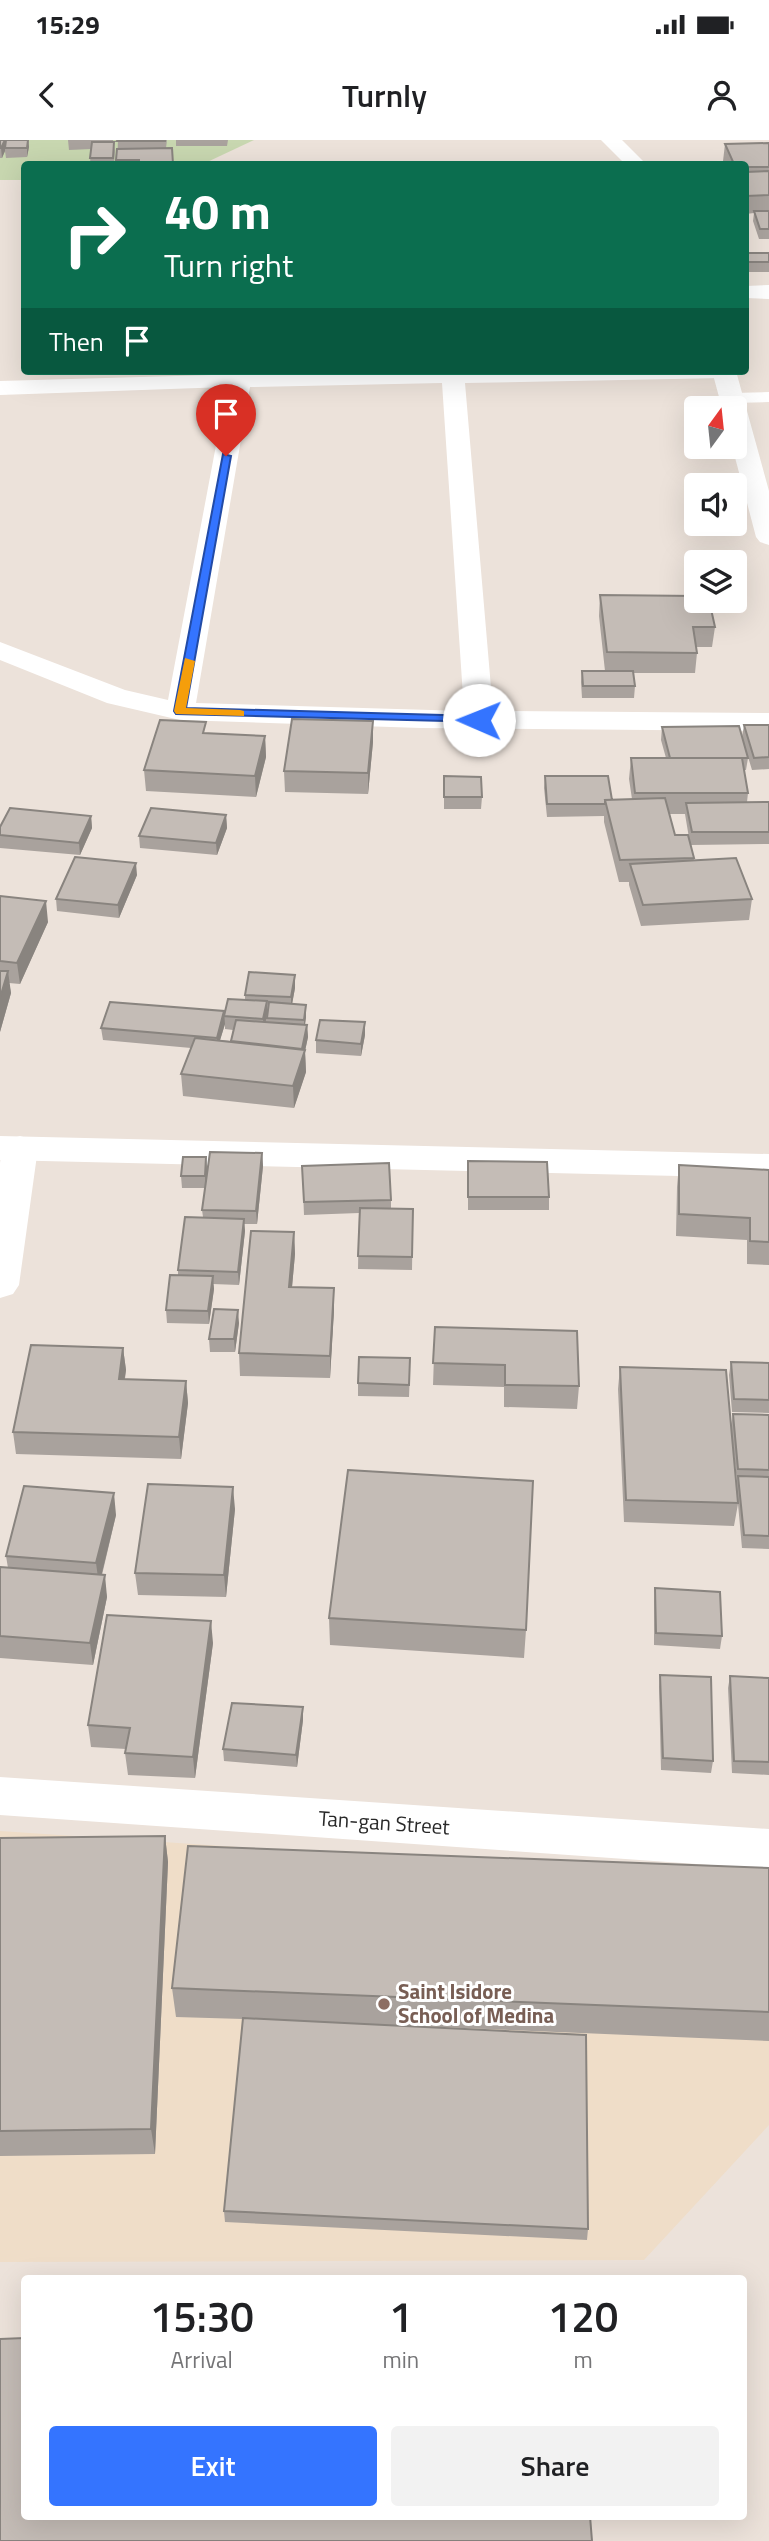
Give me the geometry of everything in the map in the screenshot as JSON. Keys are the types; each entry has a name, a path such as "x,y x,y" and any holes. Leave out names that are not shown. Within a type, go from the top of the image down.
{"street":[{"path":"611,140 633,161"},
{"path":"749,292 769,292"},
{"path":"0,388 507,375"},
{"path":"725,375 731,396"},
{"path":"453,376 479,720"},
{"path":"180,711 240,380"},
{"path":"747,454 769,537"},
{"path":"0,650 117,697 180,711 479,720 769,722"},
{"path":"0,1285 10,1148 769,1166"},
{"name":"Tan-gan Street","path":"0,1796 769,1849"}],"lane":[{"path":"747,398 769,397"}],"shaded area":[{"name":"Saint Isidore School of Medina","path":"0,1831 769,1883 769,2125 644,2260 0,2262"}],"green space":[{"path":"0,140 254,140 209,161 21,161 21,180 0,180"}],"building":[{"path":"6,140 28,140 27,148 5,148"},
{"path":"165,140 165,141 117,141"},
{"path":"92,142 114,142 113,158 90,158"},
{"path":"769,143 769,167 749,167 749,161 733,161 725,144"},
{"path":"172,148 173,161 116,160 117,149"},
{"path":"769,171 769,195 749,196 749,172"},
{"path":"754,211 769,211 769,229 760,229"},
{"path":"749,253 769,253 769,262 749,262"},
{"path":"600,595 684,596 684,613 712,613 715,627 693,627 697,653 607,652"},
{"path":"582,671 633,671 635,686 583,686"},
{"path":"292,719 373,721 368,773 284,771"},
{"path":"160,720 206,722 203,733 265,736 255,776 144,770"},
{"path":"744,725 769,725 769,757 754,758"},
{"path":"739,726 748,758 670,758 662,727"},
{"path":"631,758 742,758 748,793 635,793"},
{"path":"444,776 481,777 482,797 444,797"},
{"path":"545,776 608,776 612,800 605,800 605,804 547,804"},
{"path":"665,798 675,835 688,835 694,858 620,860 605,800"},
{"path":"769,802 769,832 692,832 686,803"},
{"path":"10,808 91,816 79,843 0,835 0,827"},
{"path":"151,808 226,815 216,843 139,836"},
{"path":"75,857 136,863 118,905 56,899"},
{"path":"736,858 752,899 643,905 630,864"},
{"path":"0,896 46,901 17,963 0,961"},
{"path":"0,971 8,971 0,998"},
{"path":"249,972 295,975 291,997 245,995"},
{"path":"228,999 267,1001 263,1019 224,1016"},
{"path":"110,1002 224,1011 217,1038 101,1028"},
{"path":"269,1002 306,1005 304,1020 267,1018"},
{"path":"236,1020 307,1025 302,1049 231,1041"},
{"path":"320,1020 365,1022 361,1044 316,1040"},
{"path":"195,1038 305,1050 293,1086 181,1074"},
{"path":"210,1152 262,1153 256,1211 202,1210"},
{"path":"183,1157 206,1157 205,1176 181,1176"},
{"path":"468,1161 547,1162 549,1197 468,1197"},
{"path":"389,1163 391,1200 304,1202 302,1166"},
{"path":"679,1165 769,1170 769,1242 750,1241 750,1218 679,1214"},
{"path":"360,1208 413,1209 412,1257 358,1256"},
{"path":"185,1217 244,1219 238,1272 178,1270"},
{"path":"251,1231 294,1232 289,1287 334,1288 330,1356 239,1353"},
{"path":"170,1275 213,1276 208,1311 166,1310"},
{"path":"214,1309 238,1310 234,1339 209,1339"},
{"path":"435,1327 577,1331 579,1386 505,1385 505,1365 433,1363"},
{"path":"31,1345 123,1348 119,1379 186,1381 179,1437 13,1432"},
{"path":"359,1357 410,1358 409,1385 358,1383"},
{"path":"731,1362 769,1363 769,1400 734,1399"},
{"path":"620,1367 726,1370 738,1503 626,1500"},
{"path":"733,1414 769,1415 769,1470 738,1469"},
{"path":"348,1470 533,1481 526,1630 329,1618"},
{"path":"738,1476 769,1477 769,1536 744,1535"},
{"path":"148,1484 233,1487 224,1575 135,1573"},
{"path":"24,1486 114,1493 96,1563 6,1556"},
{"path":"0,1567 105,1575 90,1643 0,1636"},
{"path":"655,1588 720,1592 722,1636 656,1633"},
{"path":"107,1615 211,1621 193,1757 125,1753 130,1728 88,1725"},
{"path":"660,1675 711,1677 713,1761 663,1758"},
{"path":"730,1676 769,1678 769,1762 734,1761"},
{"path":"232,1703 303,1707 296,1755 223,1749"},
{"path":"165,1836 151,2129 0,2131 0,1838"},
{"path":"188,1846 769,1868 769,2012 172,1988"},
{"path":"243,2018 586,2035 588,2229 224,2211"},
{"path":"21,2338 21,2520 590,2520 592,2541 0,2541 0,2339"}],"slow traffic":[{"path":"189,661 180,711 240,713"}],"place":[{"name":"Saint Isidore School of Medina","path":"384,2004"}],"route":[{"path":"226,456 180,711 479,720"}]}
